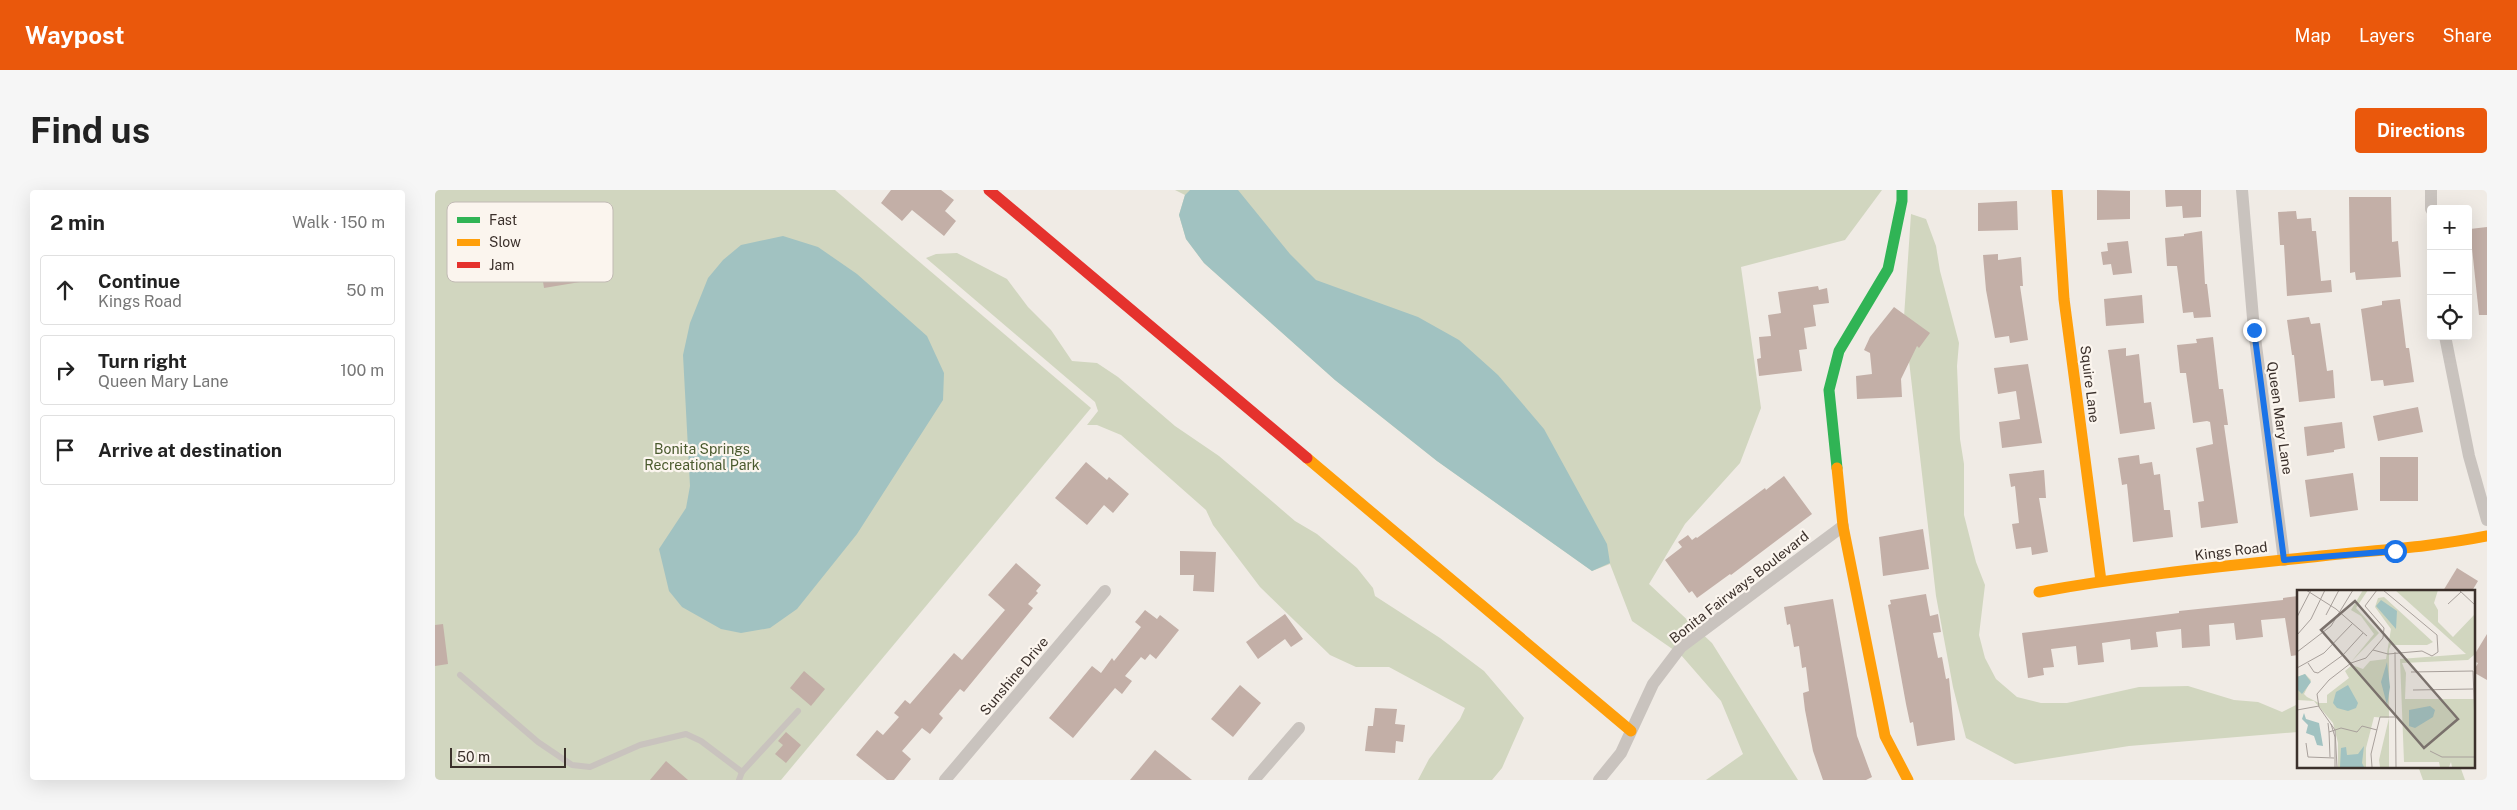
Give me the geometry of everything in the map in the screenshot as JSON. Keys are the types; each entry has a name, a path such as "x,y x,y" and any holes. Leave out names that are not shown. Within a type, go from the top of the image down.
{"street":[{"path":"989,190 1631,731"},
{"path":"1903,190 1888,269 1839,352 1829,390 1843,526 1885,736 1908,780"},
{"name":"Squire Lane","path":"2057,190 2064,299 2101,581"},
{"name":"Queen Mary Lane","path":"2242,190 2254,330 2284,560"},
{"path":"2431,190 2431,205"},
{"path":"2446,340 2467,448 2487,520"},
{"name":"Bonita Fairways Boulevard","path":"1599,780 1621,752 1653,684 1681,647 1843,526"},
{"name":"Kings Road","path":"2039,592 2101,581 2284,560 2411,549 2487,536"},
{"name":"Sunshine Drive","path":"945,780 1105,591"},
{"path":"1254,780 1299,728"}],"lane":[{"path":"460,675 538,742 572,765 590,767 640,745 686,734 701,741 742,772"},
{"path":"739,780 742,772 798,711"}],"green space":[{"name":"Bonita Springs Recreational Park","path":"435,190 835,190 1091,408 781,780 435,780"},
{"path":"1175,190 1882,190 1845,240 1741,267 1761,408 1740,463 1685,524 1649,584 1712,643 1798,780 1706,780 1743,754 1721,701 1681,655 1632,621 1610,564 1592,571 1437,461 1335,380 1204,263 1186,239 1179,215 1185,195"},
{"path":"1911,214 1926,219 1936,246 1940,271 1959,343 1957,366 1960,439 1964,464 1964,515 1976,562 1985,585 1979,635 1985,658 1996,679 2017,697 2041,703 2067,703 2139,687 2188,686 2234,700 2258,702 2282,712 2297,704 2297,732 2129,746 2015,764 1966,738 1953,687 1936,596 1904,317"},
{"path":"957,253 1007,279 1028,307 1051,330 1072,361 1097,363 1118,377 1175,426 1219,456 1295,521 1317,534 1357,568 1373,588 1375,596 1440,638 1484,671 1524,718 1502,768 1492,780 1418,780 1429,759 1460,719 1465,708 1389,667 1356,667 1330,655 1260,587 1213,525 1206,510 1121,435 1097,425 1087,425 1098,411 1095,402 926,258 936,254"},
{"path":"2419,768 2461,768 2465,780 2423,780"}],"water":[{"path":"1190,190 1238,190 1290,254 1316,280 1418,317 1459,340 1498,375 1544,429 1607,544 1610,563 1592,571 1437,461 1335,380 1204,263 1186,239 1179,215 1185,195"},
{"path":"783,236 818,247 857,274 927,336 944,373 943,400 857,534 797,609 770,628 741,633 721,629 682,607 669,591 659,549 686,508 690,486 683,355 690,323 708,278 723,260 741,245"}],"building":[{"path":"891,190 941,190 954,200 945,211 956,221 944,236 912,210 902,221 881,203"},
{"path":"2097,190 2130,191 2130,219 2097,220"},
{"path":"2165,190 2201,190 2201,217 2183,218 2182,206 2166,207"},
{"path":"2349,197 2391,197 2392,242 2398,241 2401,277 2356,280 2355,272 2350,273"},
{"path":"2017,201 2018,230 1978,231 1978,203"},
{"path":"2296,211 2297,219 2311,218 2312,231 2316,231 2321,281 2331,280 2332,292 2287,296 2284,245 2280,245 2278,212"},
{"path":"2487,227 2487,315 2479,315 2472,248 2472,229"},
{"path":"2202,231 2205,284 2207,284 2211,317 2194,318 2193,312 2183,313 2177,266 2167,266 2165,238 2184,236 2184,234"},
{"path":"2128,241 2132,273 2113,275 2111,264 2103,265 2101,252 2108,251 2107,243"},
{"path":"1998,254 1998,260 2021,257 2023,286 2020,286 2028,340 2010,343 2009,336 1995,338 1986,290 1983,255"},
{"path":"543,282 580,282 544,288"},
{"path":"1818,286 1819,290 1827,288 1829,303 1813,305 1816,326 1804,328 1807,349 1799,350 1802,371 1759,376 1757,359 1761,358 1759,337 1771,336 1768,315 1781,313 1778,292"},
{"path":"2142,295 2144,323 2106,326 2104,299"},
{"path":"2400,299 2406,348 2409,348 2414,382 2384,386 2383,380 2371,381 2361,309 2382,305 2382,301"},
{"path":"1894,307 1930,333 1919,348 1917,346 1901,379 1902,397 1857,399 1856,376 1872,374 1870,353 1864,350 1870,337"},
{"path":"2309,317 2311,324 2320,323 2327,371 2333,370 2335,398 2299,402 2294,355 2292,355 2287,320"},
{"path":"2213,337 2219,389 2223,389 2228,425 2224,425 2238,523 2201,528 2198,502 2204,501 2196,448 2213,444 2210,422 2193,423 2186,373 2180,373 2177,345 2197,343 2196,339"},
{"path":"2126,348 2126,356 2139,354 2144,403 2151,402 2155,429 2120,434 2108,350"},
{"path":"2028,364 2042,443 2002,448 1999,422 2020,419 2016,391 1998,394 1994,368"},
{"path":"2418,407 2423,432 2378,441 2373,416"},
{"path":"2342,422 2345,448 2334,450 2334,452 2307,456 2304,427"},
{"path":"2139,455 2140,464 2152,462 2154,475 2160,474 2164,510 2170,510 2173,537 2133,542 2127,484 2122,485 2118,458"},
{"path":"2380,457 2418,457 2418,501 2380,501"},
{"path":"1086,462 1107,480 1109,477 1129,494 1113,513 1104,505 1087,525 1055,498"},
{"path":"2044,470 2046,498 2039,498 2048,552 2032,555 2031,547 2016,549 2012,524 2019,523 2015,486 2011,487 2009,474"},
{"path":"2353,473 2358,510 2310,517 2305,480"},
{"path":"1784,476 1812,514 1697,598 1692,591 1689,593 1665,560 1682,547 1678,542 1688,535 1692,540 1697,538"},
{"path":"1923,529 1929,569 1883,576 1879,537"},
{"path":"1180,551 1216,552 1214,592 1193,591 1194,575 1180,575"},
{"path":"1016,563 1041,585 1036,591 1038,593 1028,604 1033,608 964,692 960,689 939,714 943,718 930,734 922,728 902,751 911,759 894,780 887,780 856,755 877,730 883,735 899,717 894,713 905,700 910,704 954,653 962,660 1005,610 988,595"},
{"path":"2457,568 2478,581 2473,590 2444,590"},
{"path":"1926,594 1930,616 1938,614 1941,632 1933,633 1938,658 1942,657 1946,679 1949,678 1955,740 1917,746 1913,722 1910,723 1906,704 1888,605 1891,604 1890,600"},
{"path":"2297,596 2297,655 2291,656 2285,618 2261,620 2263,637 2236,640 2234,623 2209,625 2210,646 2182,648 2181,629 2156,632 2158,647 2131,650 2130,639 2102,643 2104,662 2078,665 2076,646 2051,649 2054,667 2043,668 2044,675 2028,678 2022,633 2179,613 2179,611 2283,600 2283,598"},
{"path":"1833,599 1857,736 1872,777 1866,780 1823,780 1813,751 1805,710 1803,693 1809,691 1806,667 1802,668 1799,646 1794,647 1790,624 1787,625 1784,607"},
{"path":"1145,610 1157,619 1160,615 1179,630 1156,659 1150,654 1145,660 1141,657 1125,676 1132,681 1122,694 1115,688 1073,738 1049,718 1092,666 1101,673 1112,658 1114,661 1141,627 1135,622"},
{"path":"1285,614 1303,639 1291,647 1285,639 1258,659 1246,642"},
{"path":"443,624 448,664 435,666 435,625"},
{"path":"2487,634 2487,680 2475,673 2478,663 2475,662 2475,654"},
{"path":"804,671 825,689 811,706 790,688"},
{"path":"1240,685 1261,703 1233,737 1211,719"},
{"path":"1375,708 1397,709 1395,724 1405,725 1403,742 1396,741 1395,753 1365,751 1368,726 1373,726"},
{"path":"786,732 801,745 786,763 775,754 783,745 778,741"},
{"path":"1155,750 1192,780 1130,780"},
{"path":"666,761 688,780 650,780"}],"traffic: fast":[{"path":"1837,468 1829,390 1839,351 1888,269 1902,201 1902,190"}],"traffic: slow":[{"path":"2057,190 2064,299 2101,581"},
{"path":"1307,458 1631,731"},
{"path":"1837,468 1843,526 1885,736 1908,780"},
{"path":"2039,592 2144,576 2250,563 2425,546 2487,536"}],"traffic: jam":[{"path":"989,190 1307,458"}],"route":[{"path":"2254,330 2284,560 2395,551"}]}
